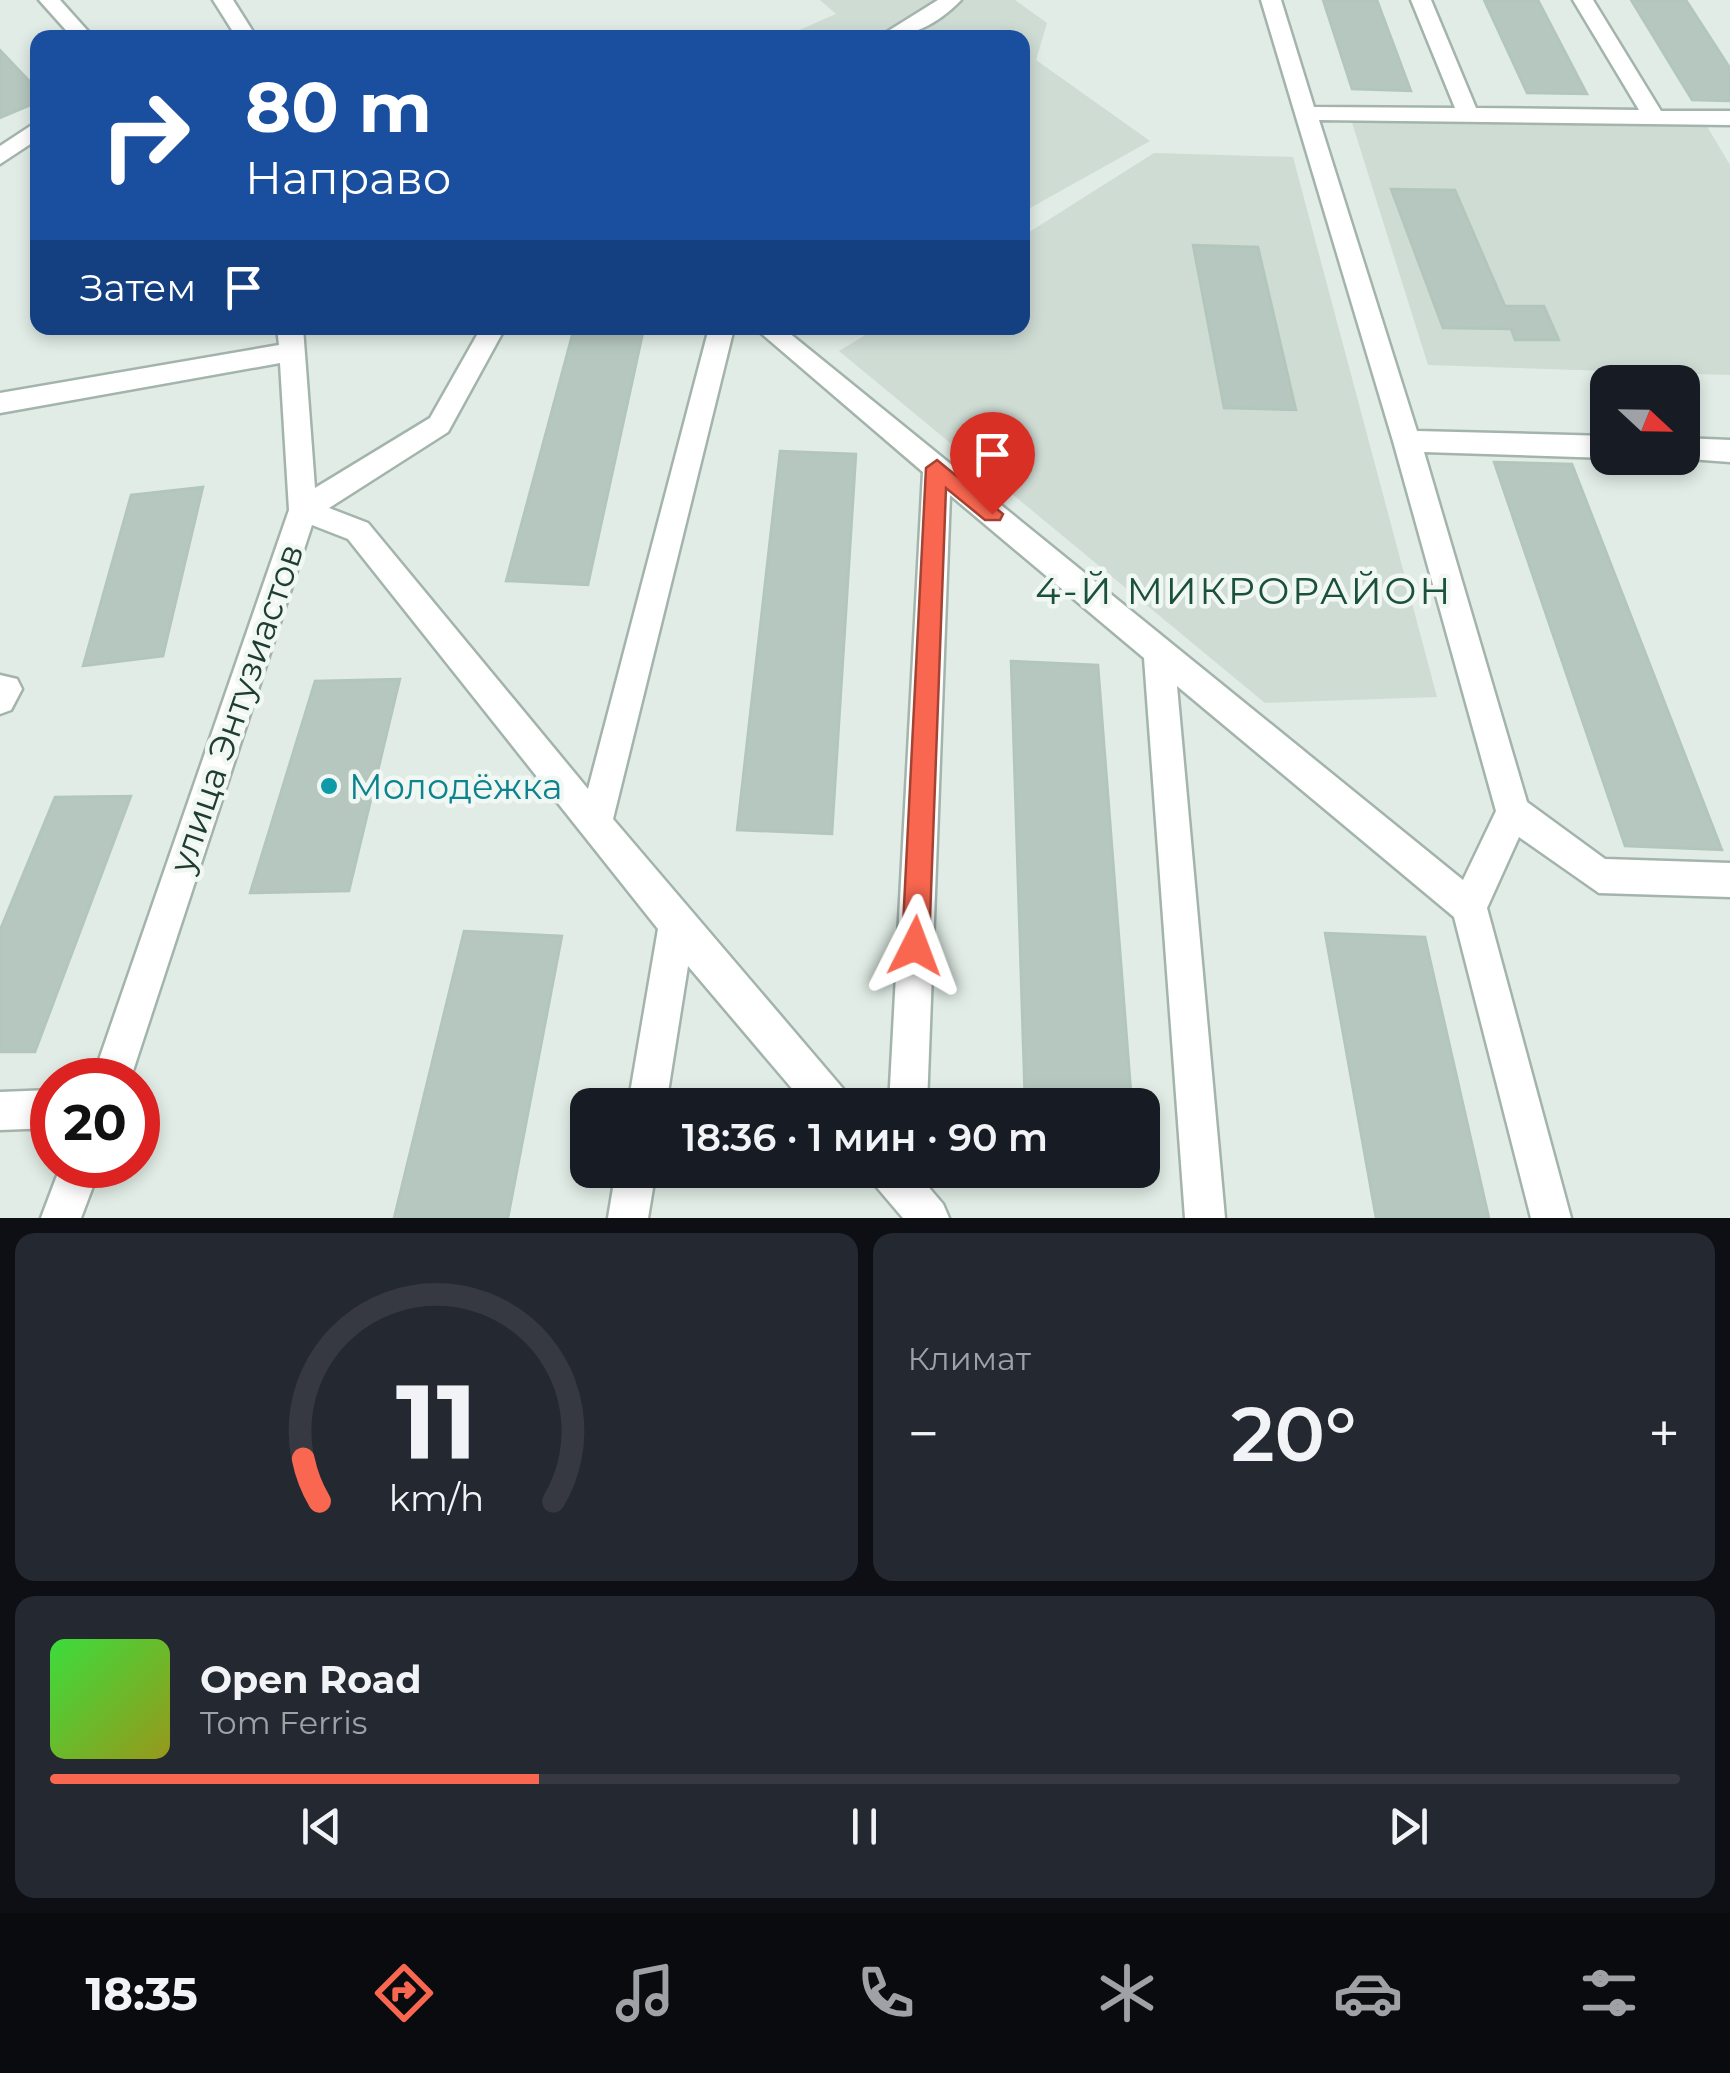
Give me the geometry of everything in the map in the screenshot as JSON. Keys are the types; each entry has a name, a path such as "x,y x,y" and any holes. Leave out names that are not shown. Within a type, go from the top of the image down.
{"street":[{"path":"49,0 77,30"},
{"path":"223,0 242,30"},
{"path":"901,30 952,0"},
{"path":"1271,0 1514,812 1599,876 1730,880"},
{"path":"1421,0 1468,115"},
{"path":"1583,0 1654,117"},
{"path":"1306,112 1730,118"},
{"path":"0,157 30,134"},
{"path":"303,510 439,425 488,335"},
{"path":"596,825 720,335"},
{"path":"776,335 1469,907 1552,1218"},
{"path":"0,403 291,340"},
{"name":"улица Энтузиастов","path":"118,1058 303,510 291,340"},
{"path":"1406,441 1590,446"},
{"path":"1700,450 1730,451"},
{"path":"909,1088 937,468"},
{"path":"303,510 358,531 677,924 817,1088"},
{"path":"1159,651 1205,1218"},
{"path":"0,689 6,689 0,700"},
{"path":"1469,907 1514,812"},
{"path":"650,1088 677,924"},
{"path":"0,1111 30,1110"},
{"path":"62,1218 73,1188"},
{"path":"628,1218 633,1188"}],"shaded area":[{"path":"820,0 1015,0 1047,23 1036,60 1150,141 1030,208 1030,30 799,30 836,14"},
{"path":"1349,113 1705,123 1730,165 1730,375 1700,374 1700,365 1590,365 1590,370 1428,365"},
{"path":"1154,153 1293,157 1437,697 1265,703 839,351 865,335 1030,335 1030,232"}],"building":[{"path":"1323,0 1377,0 1411,91 1352,89"},
{"path":"1484,0 1538,0 1587,94 1527,93"},
{"path":"1631,0 1686,0 1730,68 1730,101 1692,100"},
{"path":"0,50 30,82 30,105 0,118"},
{"path":"1391,189 1455,190 1505,306 1544,306 1559,340 1515,340 1511,329 1443,328"},
{"path":"1193,245 1258,247 1296,410 1224,408"},
{"path":"572,335 642,335 588,585 506,581"},
{"path":"780,451 856,454 832,834 737,830"},
{"path":"1494,462 1572,464 1722,850 1625,846"},
{"path":"203,487 163,656 83,666 131,495"},
{"path":"1011,661 1098,665 1131,1088 1024,1088"},
{"name":"Молодёжка","path":"400,679 349,891 250,893 315,681"},
{"path":"131,796 35,1052 0,1052 0,930 55,797"},
{"path":"464,931 562,936 508,1218 394,1218"},
{"path":"1325,933 1425,937 1489,1218 1376,1218"}],"place":[{"name":"Молодёжка","path":"329,786"}],"district":[{"name":"4-Й МИКРОРАЙОН","path":"1244,590"}],"route":[{"path":"915,946 937,468 992,514"}]}
